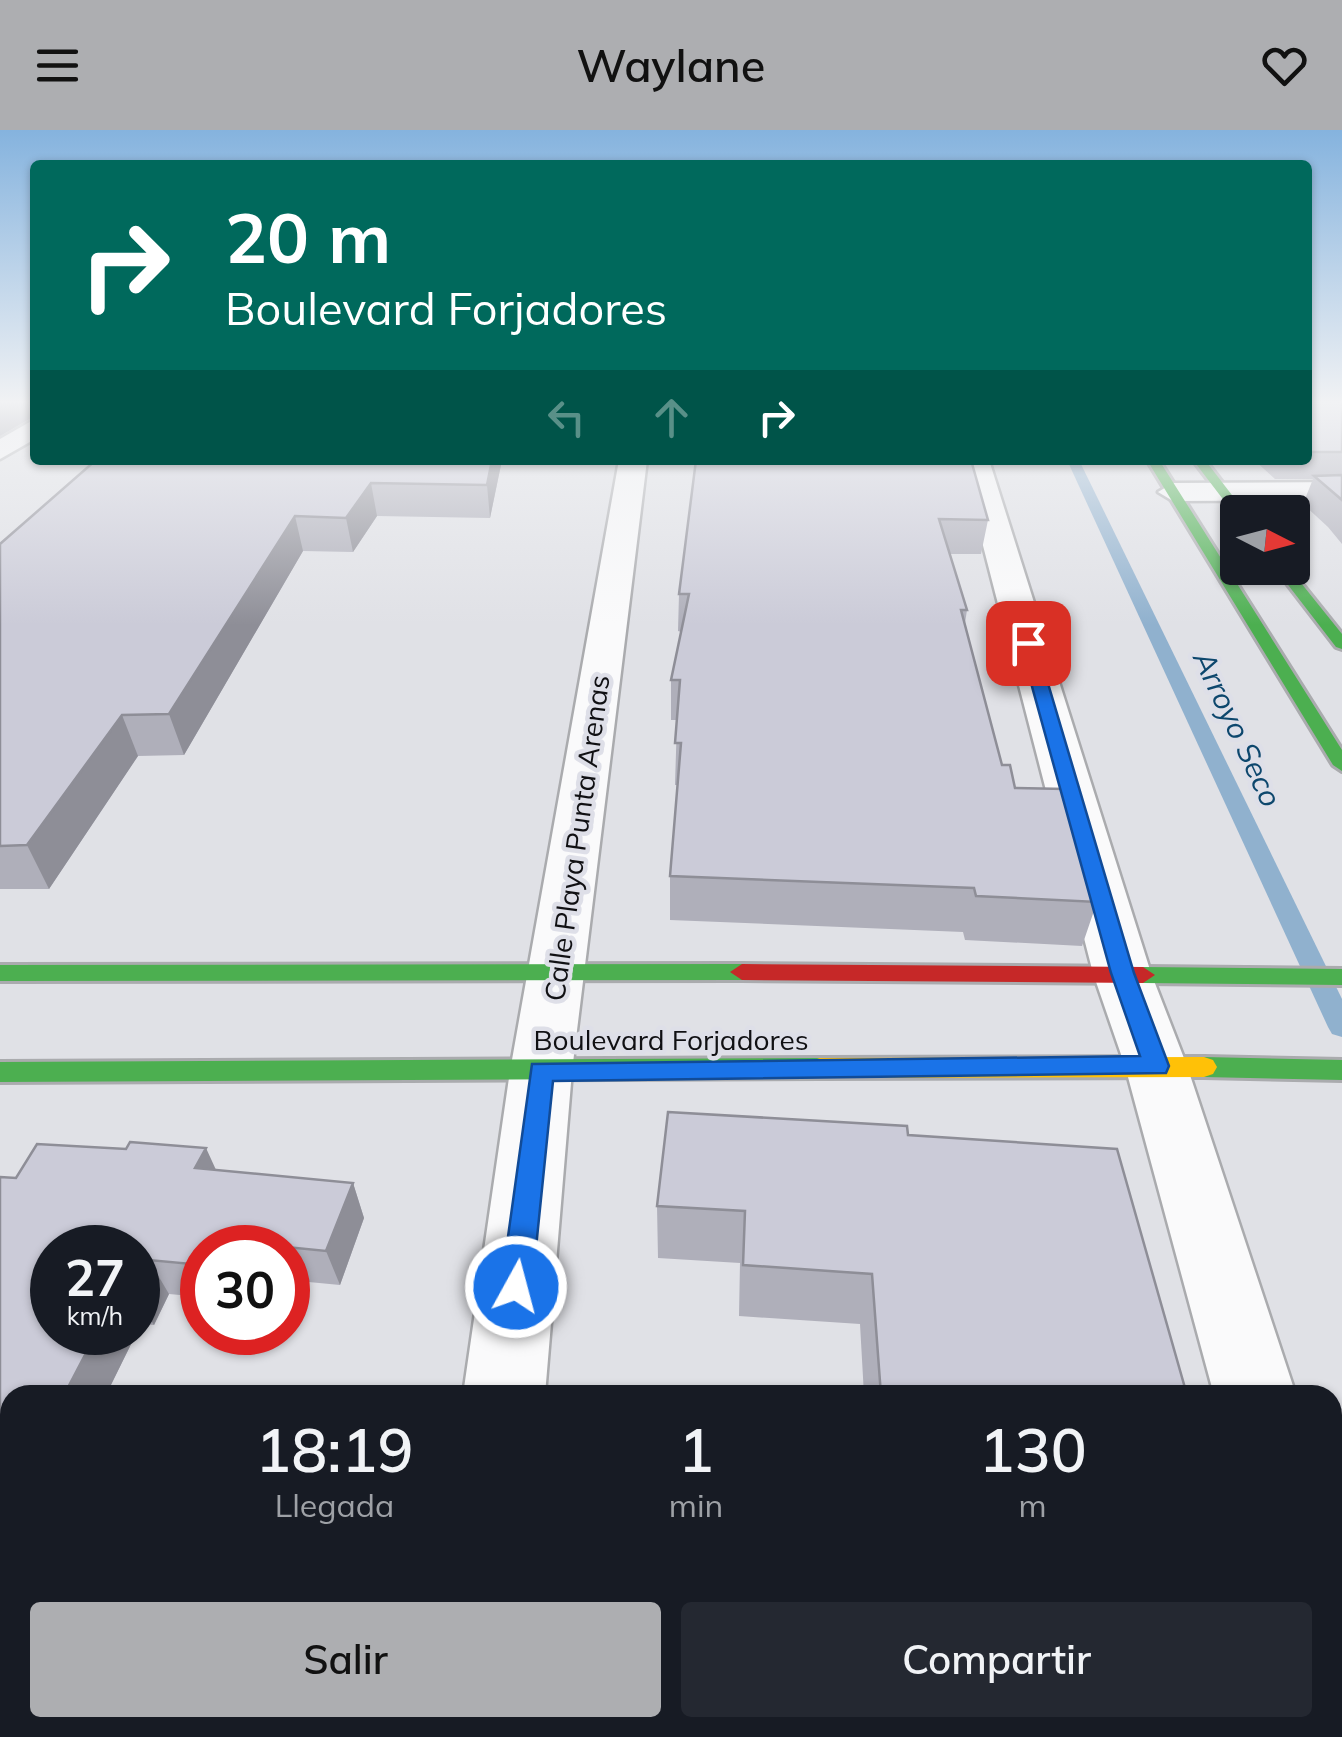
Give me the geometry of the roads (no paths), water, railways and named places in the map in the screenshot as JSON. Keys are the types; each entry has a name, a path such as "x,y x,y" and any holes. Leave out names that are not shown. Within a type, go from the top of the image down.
{"main road":[{"path":"1162,475 1342,764"},
{"path":"1295,585 1342,644"},
{"path":"0,973 557,970 1342,976"},
{"name":"Boulevard Forjadores","path":"0,1072 1156,1066 1342,1070"}],"street":[{"name":"Calle Playa Punta Arenas","path":"505,1385 542,1071 631,475"},
{"path":"979,475 1122,973 1156,1066 1252,1385"},
{"path":"1302,495 1342,491"},
{"path":"1173,492 1220,500"}],"waterway":[{"name":"Arroyo Seco","path":"1080,475 1342,1027"}]}
